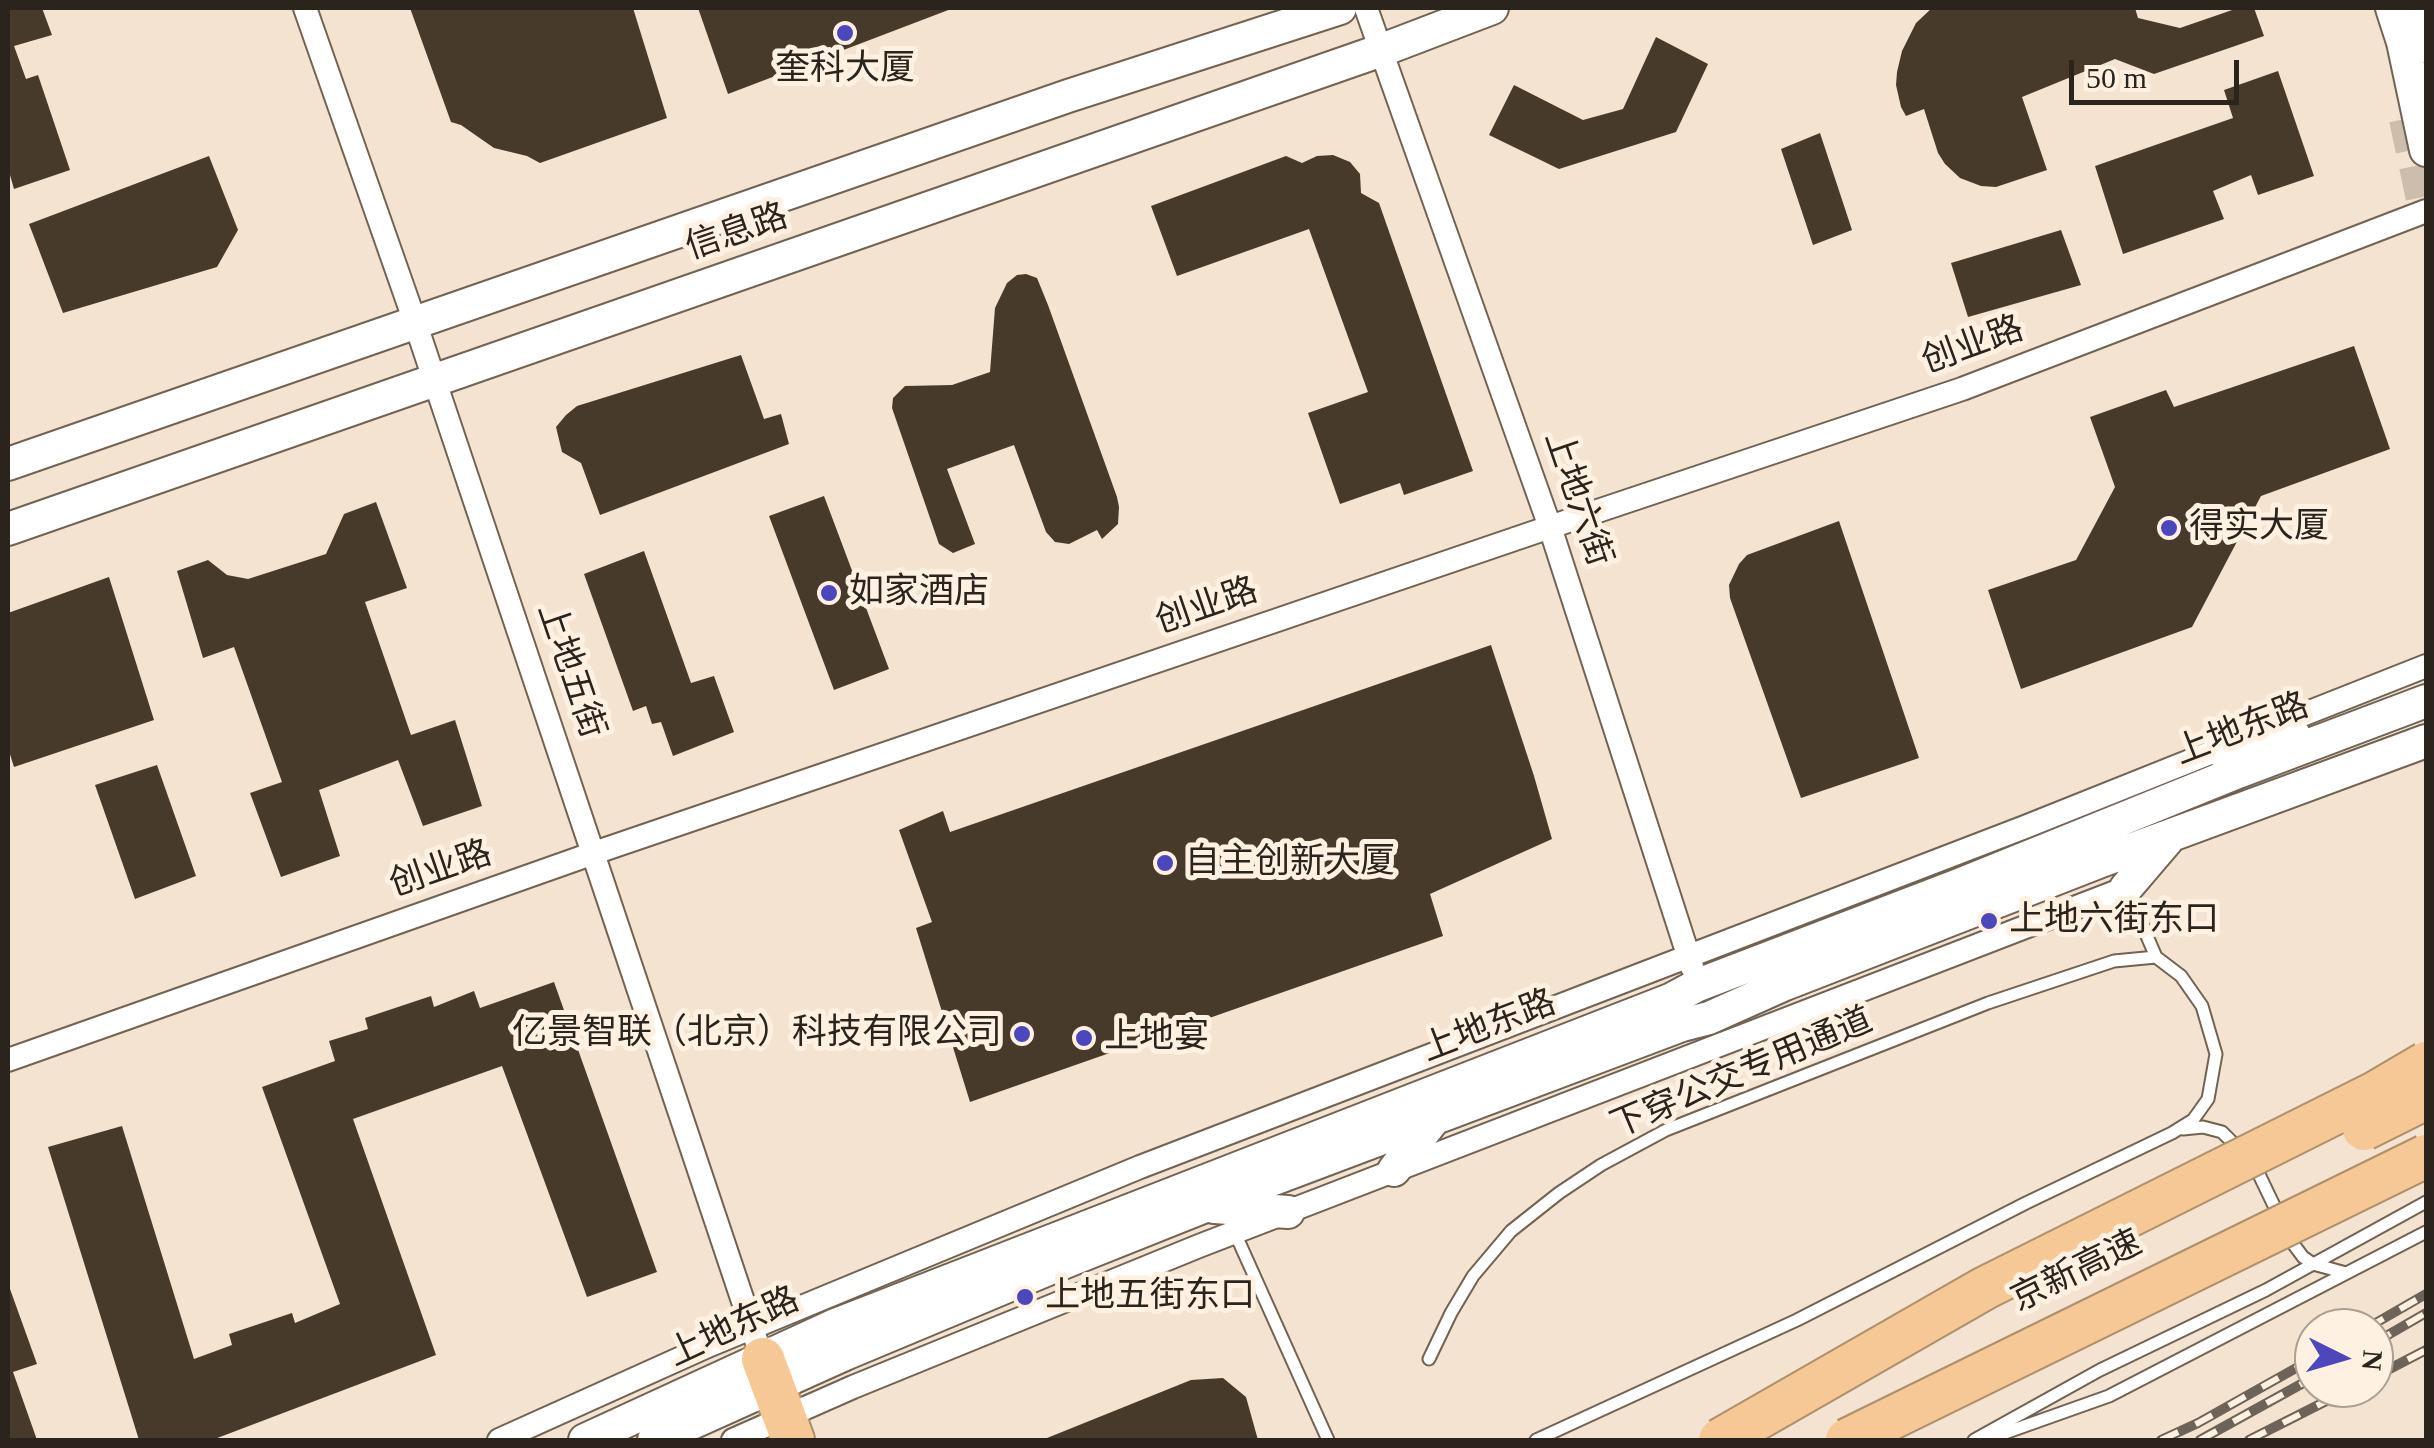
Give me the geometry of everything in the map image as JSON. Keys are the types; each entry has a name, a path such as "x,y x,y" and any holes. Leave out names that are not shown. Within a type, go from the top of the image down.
{"highway":[{"path":"1723,1440 1985,1288 2375,1093 2426,1063"},
{"name":"京新高速","path":"1723,1440 1873,1377 2426,1098"},
{"name":"京新高速","path":"1847,1440 2426,1156"}],"main road":[{"name":"信息路","path":"8,464 1068,96 1340,8"},
{"name":"信息路","path":"8,529 1382,50 1492,8"},
{"path":"2392,8 2426,150"},
{"path":"2418,8 2426,46"},
{"name":"上地东路","path":"654,1440 845,1354 1204,1207 1709,1018 1754,980 1958,885 2426,701"},
{"path":"2219,750 2293,735 2322,742"},
{"name":"上地东路","path":"584,1440 773,1386 833,1326 1652,1007 1693,970 1754,980 2170,836 2426,741"},
{"path":"2126,888 2170,836"},
{"path":"1394,1170 1434,1119"},
{"path":"1204,1207 1288,1212"}],"street":[{"name":"上地五街","path":"305,8 415,322 773,1386"},
{"name":"上地六街","path":"1366,8 1550,527 1709,1018"},
{"name":"创业路","path":"8,1060 594,853 1962,389 2426,211"},
{"path":"499,1440 773,1386 853,1387 1394,1170 1754,980 2025,827 2426,666"},
{"path":"1754,980 2126,888"},
{"path":"733,1440 773,1386"}],"lane":[{"path":"1536,1440 1797,1320 2193,1120 2208,1099 2216,1054 2202,1006 2181,976 2156,957 2126,888"},
{"name":"下穿公交专用通道","path":"1429,1359 1473,1276 1511,1231 1601,1165 1666,1130 1988,1003 2114,962 2156,957"},
{"path":"2179,1129 2203,1127 2222,1132 2254,1164 2291,1241 2303,1257 2313,1264 2348,1273"},
{"path":"1974,1440 2100,1370 2206,1320 2426,1202"},
{"path":"1235,1232 1328,1440"},
{"path":"1985,1440 2109,1396 2426,1232"}],"building":[{"path":"8,8 42,8 52,35 14,46 26,79 38,75 70,170 14,189 8,168"},
{"path":"410,8 633,8 667,118 540,163 494,148 451,122"},
{"path":"698,8 951,8 951,9 728,94"},
{"path":"1932,8 2135,8 2138,18 2180,28 2238,8 2254,8 2264,36 2154,74 2115,59 2022,97 2047,170 1996,187 1981,186 1960,178 1945,164 1924,109 1906,116 1901,107 1896,85 1902,51 1916,23"},
{"path":"1656,37 1708,64 1676,132 1559,169 1489,135 1514,85 1583,120 1623,109"},
{"path":"2278,71 2314,176 2258,195 2251,175 2213,191 2224,219 2123,254 2095,166 2233,118 2224,90"},
{"path":"1820,133 1852,230 1813,245 1781,149"},
{"path":"1333,155 1350,162 1360,174 1361,193 1379,203 1473,471 1404,495 1400,483 1340,504 1308,413 1368,392 1309,229 1177,276 1151,206 1286,156 1302,163 1317,156"},
{"path":"209,156 238,230 217,267 63,313 29,224"},
{"path":"2061,230 2081,285 1968,317 1951,263"},
{"path":"1026,274 1037,278 1048,305 1117,497 1118,524 1102,539 1097,530 1069,544 1055,542 1046,532 1014,445 947,469 975,544 953,553 939,544 892,408 893,398 905,386 952,385 990,372 995,308 1007,283"},
{"name":"得实大厦","path":"2354,346 2390,449 2261,496 2192,627 2021,689 1988,590 2076,560 2115,487 2090,417 2166,390 2174,407"},
{"path":"741,355 764,419 781,414 789,444 600,515 581,463 562,452 556,427 566,415 577,406"},
{"name":"如家酒店","path":"824,496 889,669 834,690 769,516"},
{"path":"376,502 407,588 365,602 411,735 455,720 482,806 423,826 398,760 319,790 340,856 281,877 250,793 282,782 234,647 203,658 177,571 208,560 227,575 248,579 326,554 344,514"},
{"path":"1839,521 1919,758 1801,798 1730,598 1729,585 1747,555"},
{"path":"644,551 691,683 714,676 734,732 673,756 661,722 652,724 646,706 633,711 584,574"},
{"path":"109,577 154,720 14,767 8,748 8,613"},
{"name":"自主创新大厦","path":"1491,645 1552,839 1430,894 1443,936 970,1102 916,928 932,922 899,830 943,811 950,832"},
{"path":"157,765 196,876 135,899 95,785"},
{"path":"554,982 657,1272 587,1297 502,1066 353,1119 436,1355 212,1440 139,1440 48,1147 122,1126 194,1359 232,1345 229,1334 292,1313 295,1323 340,1304 262,1087 335,1061 329,1041 368,1029 365,1018 431,996 434,1007 474,991 480,1008"},
{"path":"8,1289 37,1364 13,1372 37,1440 8,1440"},
{"path":"1223,1378 1246,1397 1258,1440 1042,1440 1191,1380"}],"tunnel":[{"path":"2405,119 2426,218"}],"railway":[{"path":"2394,1312 2426,1294"},
{"path":"2394,1331 2426,1313"},
{"path":"2394,1367 2426,1350"},
{"path":"2161,1440 2294,1369"},
{"path":"2200,1440 2294,1388"},
{"path":"2249,1440 2312,1408"}],"place":[{"name":"奎科大厦","path":"845,33"},
{"name":"得实大厦","path":"2169,528"},
{"name":"如家酒店","path":"829,593"},
{"name":"自主创新大厦","path":"1165,863"},
{"name":"上地六街东口","path":"1989,921"},
{"name":"亿景智联（北京）科技有限公司","path":"1022,1034"},
{"name":"上地宴","path":"1084,1038"},
{"name":"上地五街东口","path":"1025,1297"}]}
